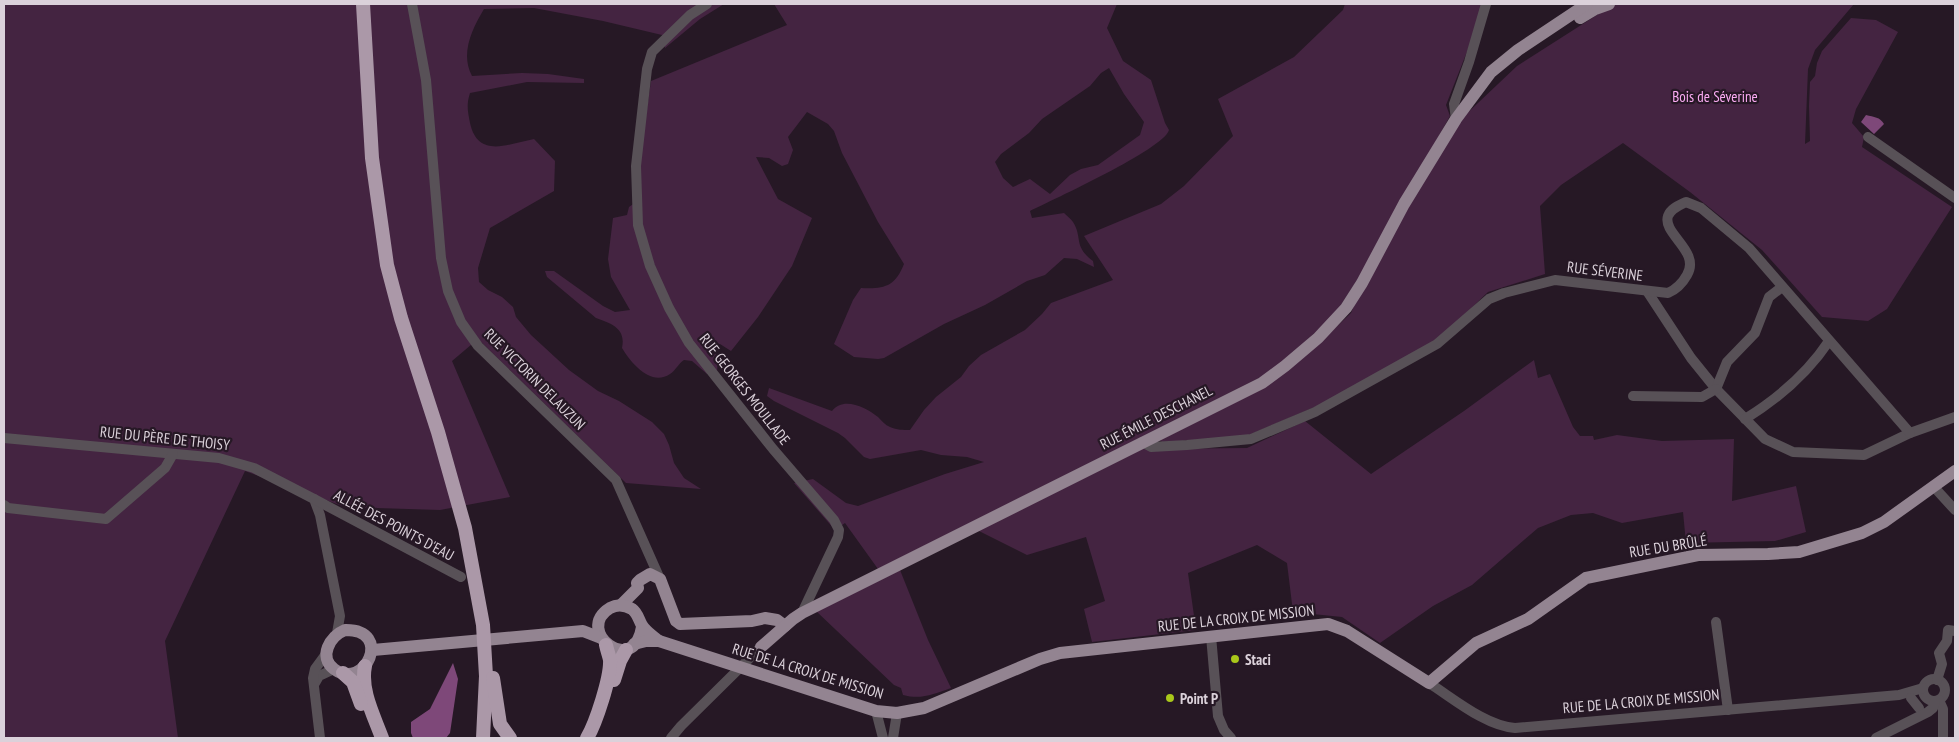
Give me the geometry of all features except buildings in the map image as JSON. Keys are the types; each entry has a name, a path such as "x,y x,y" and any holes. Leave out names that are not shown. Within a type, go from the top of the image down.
{"highway":[{"path":"363,4 372,158 387,265 401,318 459,503 486,624"},
{"path":"370,4 380,156 390,236 410,318 462,486 477,542 488,657 488,738"},
{"path":"587,738 594,728 609,671 610,660 604,641"},
{"path":"597,738 604,724 616,673 630,647"},
{"path":"477,738 488,657"},
{"path":"488,657 500,724 510,738"},
{"path":"365,666 363,675 364,688 382,738"},
{"path":"339,671 353,682 374,738"},
{"path":"483,738 486,676"}],"main road":[{"name":"RUE ÉMILE DESCHANEL","path":"765,644 802,613 1262,383 1285,366 1318,338 1346,308 1362,283 1404,204 1456,119 1491,72 1525,45 1587,4"},
{"name":"RUE ÉMILE DESCHANEL","path":"1465,106 1519,59 1595,9 1609,4"},
{"name":"RUE DU BRÛLÉ","path":"1429,683 1476,643 1528,620 1586,578 1698,554 1799,552 1862,533 1884,522 1955,471"},
{"path":"627,608 637,583 648,575 654,575 660,579 676,621 680,624 752,622 765,618 777,620 785,626"},
{"path":"635,592 651,585 669,602"},
{"path":"604,641 598,629 599,622 605,612 611,608 627,608 640,619 642,627 641,635 630,647"},
{"path":"372,650 584,631 599,622"},
{"path":"752,622 760,626 765,644"},
{"name":"RUE DE LA CROIX DE MISSION","path":"659,641 876,711 897,713 924,708 1040,659 1060,653 1328,624 1347,631 1429,683"},
{"path":"642,627 659,641"},
{"path":"353,630 366,638 372,650 365,666 359,671 339,671 329,663 326,654 328,645 337,633 353,630"},
{"path":"584,631 604,641 615,650 646,641 659,641"}],"street":[{"name":"RUE VICTORIN DELAUZUN","path":"412,4 426,80 441,258 448,291 461,322 478,346 616,480 660,579"},
{"name":"RUE GEORGES MOULLADE","path":"707,4 690,15 652,52 647,69 636,166 638,225 650,266 669,308 689,343 773,449 834,520 839,530 838,537 802,613"},
{"path":"1456,119 1454,104 1470,62 1486,4"},
{"path":"1868,137 1955,198"},
{"name":"RUE SÉVERINE","path":"1142,442 1151,447 1251,438 1315,412 1437,344 1489,299 1504,293 1556,280 1668,293 1680,285 1689,271 1690,261 1686,251 1668,223 1668,216 1675,207 1686,202 1701,208 1749,248 1910,433"},
{"path":"1633,396 1702,397 1716,389 1727,362 1755,333 1769,297 1782,287"},
{"path":"1646,291 1691,358 1716,389 1765,439 1792,452 1864,455 1910,433 1955,417"},
{"path":"1745,419 1771,403 1795,382 1816,361 1829,341"},
{"name":"RUE DU PÈRE DE THOISY","path":"4,438 219,458 254,468 314,500"},
{"path":"4,505 8,508 106,519 165,468 173,454"},
{"path":"1934,487 1955,510"},
{"path":"314,500 320,515 340,616 337,633"},
{"name":"ALLÉE DES POINTS D'EAU","path":"314,500 461,577"},
{"path":"340,616 353,630"},
{"path":"1716,622 1728,710"},
{"path":"1937,680 1942,664 1939,653 1952,630"},
{"path":"1211,636 1218,716 1224,730 1231,738"},
{"path":"671,738 765,644"},
{"path":"320,738 313,678 315,669 326,654"},
{"path":"314,683 319,676 339,671"},
{"path":"1921,713 1921,703 1930,697 1944,695 1950,691 1937,680 1928,681 1930,697 1943,709 1943,738"},
{"name":"RUE DE LA CROIX DE MISSION","path":"1429,683 1490,722 1502,727 1515,728 1898,695 1930,697"},
{"name":"RUE DE LA CROIX DE MISSION","path":"1898,695 1911,698 1930,697"},
{"path":"1911,698 1921,713 1943,721"},
{"path":"876,711 883,738"},
{"path":"893,738 897,713"},
{"path":"1876,738 1921,713"},
{"path":"679,738 689,719"}],"green space":[{"path":"4,4 724,4 700,19 665,48 662,35 603,21 534,8 484,9 475,25 467,50 467,59 472,76 522,73 548,74 584,79 584,83 527,82 470,93 468,112 470,123 474,134 480,141 487,145 504,146 534,139 555,161 554,191 490,228 478,268 479,282 488,290 502,297 513,307 516,317 531,335 569,370 598,391 619,401 652,422 664,434 674,463 684,478 701,489 626,483 478,339 452,361 510,497 440,510 345,507 245,471 165,641 178,738 4,738"},
{"path":"774,4 1117,4 1107,28 1123,61 1151,80 1169,130 1148,149 1129,161 1030,211 1032,218 1064,213 1073,222 1083,251 1093,261 1094,267 1077,259 1064,258 1045,275 1027,281 884,358 878,359 854,357 834,344 853,300 861,288 876,288 888,285 897,278 904,264 878,222 842,153 834,131 828,124 807,112 788,137 793,150 788,164 782,166 769,158 756,157 778,199 812,218 792,266 758,317 731,351 720,344 713,344 718,361 717,371 707,374 692,361 684,360 670,374 656,378 642,372 626,354 622,348 622,336 617,328 596,318 547,277 545,271 554,271 603,306 615,312 630,310 611,277 608,259 613,218 627,215 629,207 639,200 639,164 651,81 787,25","holes":["1109,68 1124,94 1144,122 1140,135 1098,165 1081,169 1070,175 1050,194 1030,179 1013,187 1003,178 995,162 1001,154 1029,133 1042,119 1090,86 1101,73"]},
{"path":"1345,4 1484,4 1446,105 1450,116 1367,265 1335,314 1275,370 878,569 845,523 835,530 794,483 813,479 846,503 858,506 945,474 984,462 967,457 941,455 921,450 870,459 864,457 838,433 767,396 769,388 832,411 842,404 855,405 873,413 890,427 910,430 936,397 961,377 981,355 1025,330 1051,303 1113,280 1084,236 1161,204 1184,186 1233,136 1218,99 1294,57 1343,10"},
{"name":"Bois de Séverine","path":"1605,4 1854,4 1815,50 1808,69 1805,144 1810,141 1810,82 1815,76 1817,63 1822,51 1851,18 1876,20 1898,32 1856,109 1852,123 1864,137 1862,147 1952,207 1887,309 1868,321 1822,317 1762,250 1690,192 1623,143 1561,185 1540,206 1545,274 1488,292 1458,321 1429,345 1329,401 1244,437 1162,442 1160,440 1310,352 1351,313 1358,296 1424,178 1460,120 1517,66 1600,13"},
{"path":"1534,360 1538,378 1550,374 1573,427 1580,436 1593,436 1594,440 1617,435 1662,441 1734,439 1732,501 1796,486 1806,532 1775,541 1686,543 1683,512 1622,523 1593,513 1571,515 1538,528 1472,585 1433,606 1380,643 1342,617 1293,612 1287,563 1257,545 1188,573 1196,630 1092,642 1084,609 1105,601 1086,537 1027,555 977,530 1141,449 1247,448 1305,421 1371,474 1464,411"},
{"path":"900,570 928,640 951,688 927,696 903,695 901,688 894,685 816,611"}],"shaded area":[{"path":"1866,115 1879,119 1884,124 1874,134 1861,122"},
{"path":"453,663 458,679 450,733 446,738 413,738 411,722 430,709"}],"place":[{"name":"Staci","path":"1235,659"},
{"name":"Point P","path":"1170,698"}]}
